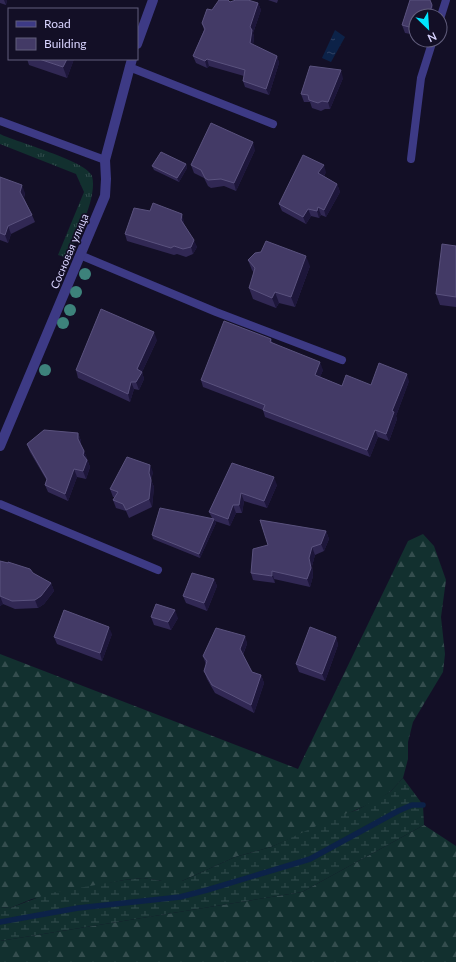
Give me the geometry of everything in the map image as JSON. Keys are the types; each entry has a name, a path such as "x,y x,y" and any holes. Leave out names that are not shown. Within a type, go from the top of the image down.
{"street":[{"path":"138,41 153,0"},
{"name":"Сосновая улица","path":"0,446 105,196 105,160 130,63"}],"lane":[{"path":"411,159 422,78 431,48"},
{"path":"130,63 273,124"},
{"path":"0,121 105,160"},
{"path":"80,256 216,312 342,360"},
{"path":"0,504 158,570"}],"green space":[{"path":"0,134 65,158 87,170 92,176 92,195 89,206 68,258 58,255 84,192 76,174 0,144"},
{"path":"423,534 434,546 446,580 441,617 445,654 443,672 413,722 408,742 408,759 403,778 390,792 374,802 271,847 235,857 182,881 162,881 143,878 124,880 32,899 10,908 0,907 0,654 298,769 408,541"},
{"path":"403,778 423,805 424,825 302,892 0,941 0,907 10,908 50,893 124,880 143,878 162,881 182,881 235,857 271,847 338,816 357,810 390,792"},
{"path":"424,825 456,846 456,962 0,962 0,941 302,892"}],"water":[{"path":"335,30 345,37 331,62 322,58"}],"building":[{"path":"219,0 228,0 230,2 236,0 248,0 258,3 250,27 252,30 250,43 277,56 266,89 243,81 245,70 207,59 205,61 193,56 205,29 202,23 207,9 212,10"},
{"path":"410,0 430,0 432,5 431,8 408,8 408,27 402,25"},
{"path":"42,60 66,60 63,67"},
{"path":"310,66 341,70 328,102 322,101 318,103 309,100 308,95 301,94"},
{"path":"211,123 253,142 234,183 221,179 208,180 205,178 201,170 191,165"},
{"path":"161,152 186,164 177,178 152,166"},
{"path":"303,155 324,165 318,173 337,184 324,210 318,207 317,211 308,209 303,217 279,204"},
{"path":"0,177 22,185 20,192 32,215 8,226 5,235 0,233"},
{"path":"153,203 182,214 181,220 194,240 191,247 183,249 174,246 171,248 125,234 134,208 150,211"},
{"path":"266,241 306,256 291,297 275,292 272,298 249,288 255,268 248,260 255,253 261,252"},
{"path":"442,244 456,246 456,297 436,294"},
{"path":"101,309 154,332 137,369 142,372 136,382 131,382 128,394 76,370"},
{"path":"224,321 271,339 270,342 320,362 315,375 342,386 346,375 371,385 379,363 407,374 392,411 394,412 386,434 375,430 367,450 263,410 265,405 201,380"},
{"path":"44,430 78,433 78,439 84,451 83,455 87,460 83,471 74,469 65,494 45,485 47,479 27,444"},
{"path":"127,457 150,465 149,473 151,480 149,499 126,510 123,504 113,500 118,492 110,489"},
{"path":"232,463 274,477 264,501 241,493 239,505 233,505 228,519 209,512"},
{"path":"160,508 214,519 199,554 152,535"},
{"path":"260,520 326,531 321,544 312,547 309,558 311,568 307,579 272,571 272,576 251,573 253,549 268,545"},
{"path":"0,561 30,569 33,573 51,583 41,596 35,600 12,601 0,596"},
{"path":"192,573 214,579 204,603 183,596"},
{"path":"156,604 175,610 168,622 151,617"},
{"path":"64,610 109,627 100,653 54,637"},
{"path":"310,627 336,637 322,674 296,664"},
{"path":"216,628 245,636 240,649 252,672 261,675 251,705 212,685 204,671 207,661 203,656"}],"waterway":[{"path":"0,922 78,908 180,897 207,890 310,859 398,811 412,805 423,805"}]}
